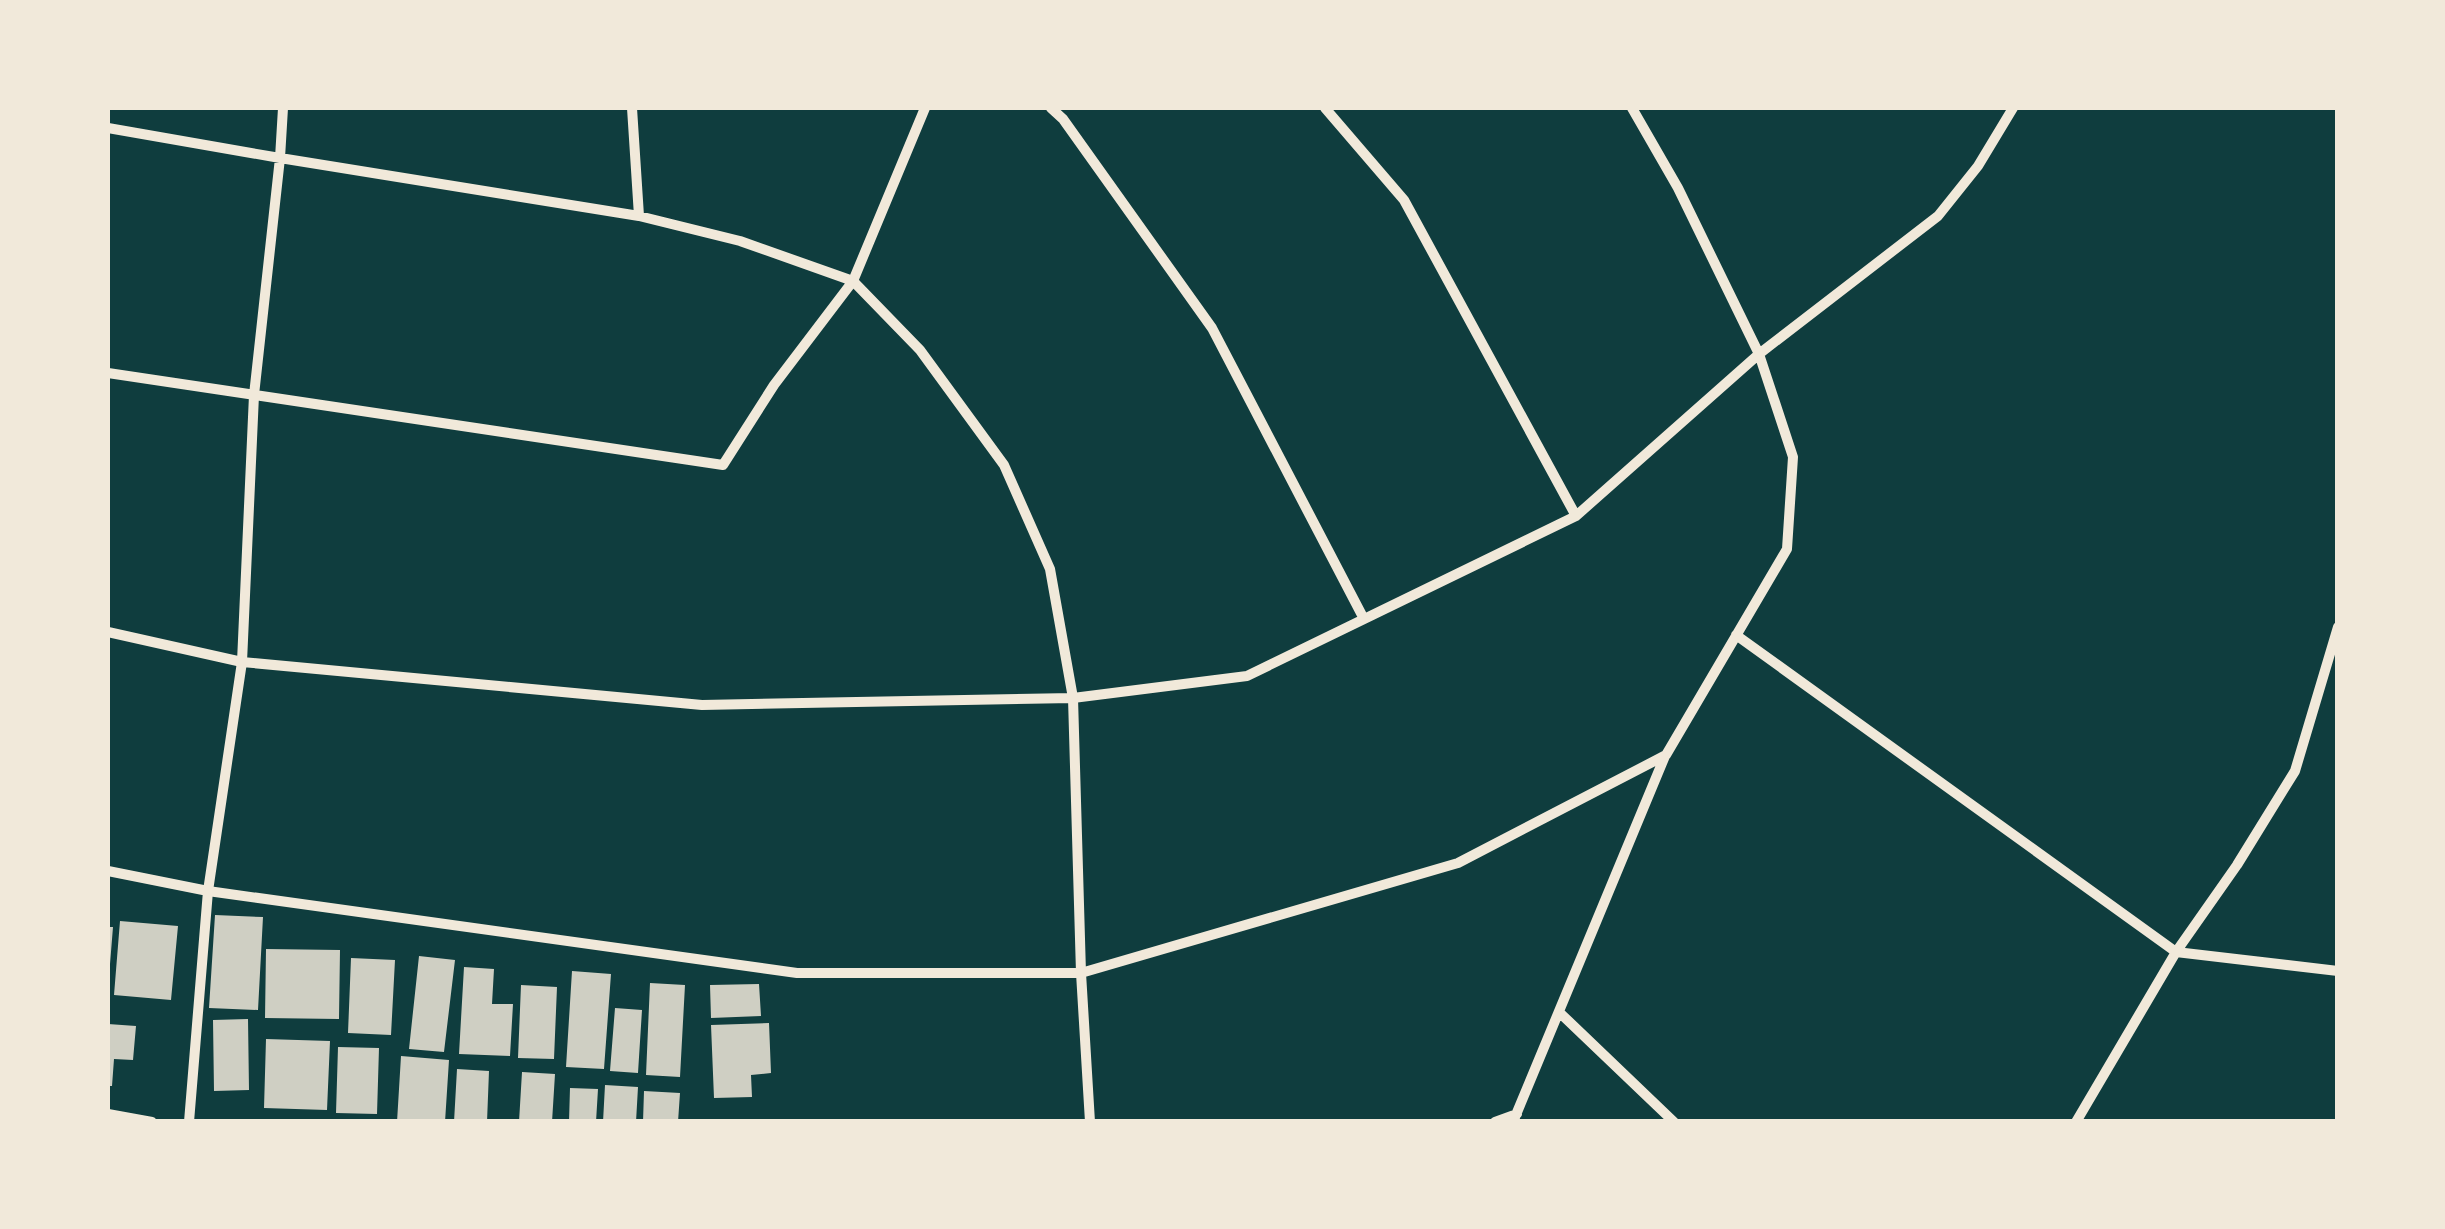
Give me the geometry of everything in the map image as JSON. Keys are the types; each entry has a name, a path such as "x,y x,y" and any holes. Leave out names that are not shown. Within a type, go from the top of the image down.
{"street":[{"path":"189,1122 208,891 242,662 254,396 283,108"},
{"path":"632,108 639,216"},
{"path":"108,373 722,464 774,385 853,281 924,108"},
{"path":"1051,108 1063,119 1212,328 1364,618"},
{"path":"1325,108 1404,200 1576,516"},
{"path":"1494,1122 1515,1118 1666,755 1787,550 1793,457 1759,354 1678,188 1632,108"},
{"path":"108,632 242,662 702,706 1073,698 1247,676 1576,516 1759,354 1938,216 1978,166 2013,108"},
{"path":"108,128 639,216 740,242 853,281 920,350 1004,464 1050,569 1073,698 1081,973 1090,1122"},
{"path":"2076,1122 2176,952 2237,866 2295,771 2338,627"},
{"path":"1736,635 2176,952 2338,971"},
{"path":"108,871 208,891 798,973 1081,973 1458,864 1666,755"},
{"path":"1559,1012 1674,1122"},
{"path":"108,1114 152,1122"}],"building":[{"path":"215,915 263,917 258,1010 209,1008"},
{"path":"120,921 178,926 171,1000 114,995"},
{"path":"108,927 113,927 110,964 108,964"},
{"path":"266,949 340,950 339,1019 265,1018"},
{"path":"419,956 455,960 444,1052 409,1049"},
{"path":"351,958 395,960 391,1035 348,1033"},
{"path":"464,967 494,969 492,1004 513,1004 510,1056 459,1054"},
{"path":"572,971 611,974 604,1069 566,1067"},
{"path":"650,983 685,985 680,1077 646,1075"},
{"path":"759,984 761,1016 711,1018 710,985"},
{"path":"521,985 557,987 554,1059 518,1058"},
{"path":"615,1008 642,1010 638,1073 610,1071"},
{"path":"248,1019 249,1090 214,1091 213,1020"},
{"path":"769,1023 771,1073 751,1075 752,1097 714,1098 711,1025"},
{"path":"108,1024 136,1026 133,1060 114,1059 112,1086 108,1086"},
{"path":"266,1039 330,1041 327,1110 264,1108"},
{"path":"338,1047 379,1048 377,1114 336,1113"},
{"path":"401,1056 449,1060 445,1122 397,1122"},
{"path":"457,1069 489,1071 487,1122 454,1122"},
{"path":"522,1072 555,1074 552,1122 519,1122"},
{"path":"605,1085 638,1087 636,1122 603,1122"},
{"path":"570,1088 598,1089 596,1122 569,1122"},
{"path":"644,1091 680,1093 678,1122 643,1122"}]}
